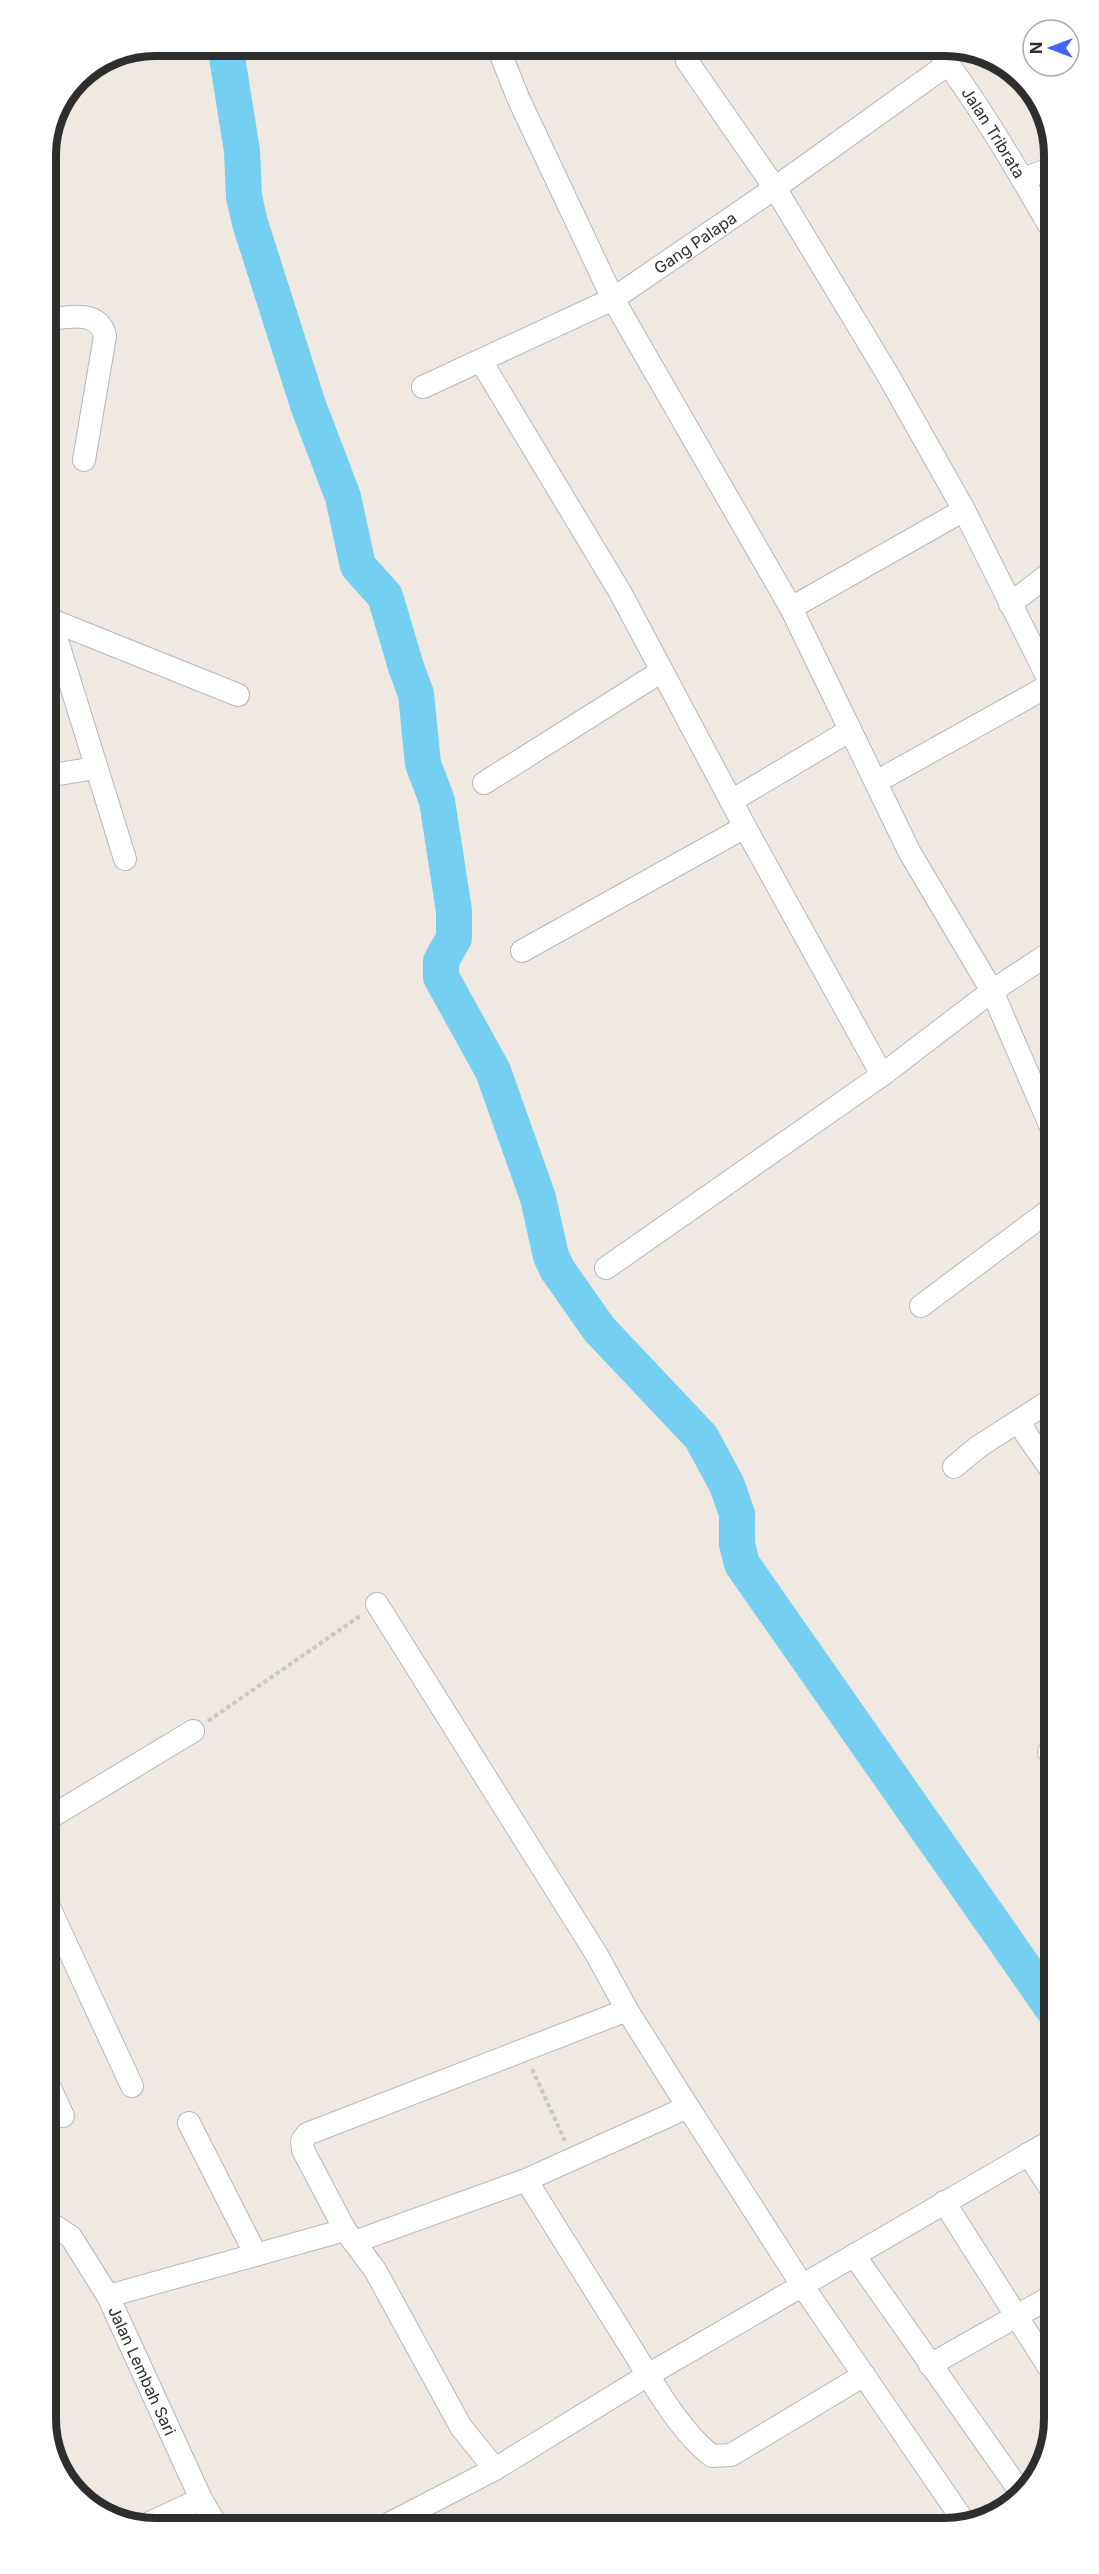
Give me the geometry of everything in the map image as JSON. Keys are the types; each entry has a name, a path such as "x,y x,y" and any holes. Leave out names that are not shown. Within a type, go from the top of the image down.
{"street":[{"path":"501,56 519,100 613,299 791,608 910,853 992,990 1044,1105"},
{"name":"Jalan Tribrata","path":"942,56 1023,179 1044,218"},
{"path":"687,61 775,188 888,375 964,510 1044,672"},
{"name":"Gang Palapa","path":"423,387 613,299 775,188 948,64"},
{"path":"1023,179 1044,171"},
{"path":"56,320 87,318 97,320 103,327 105,336 84,460"},
{"path":"481,361 620,592 745,827 882,1075"},
{"path":"791,608 964,510"},
{"path":"1010,604 1044,578"},
{"path":"56,616 238,695"},
{"path":"56,637 125,859"},
{"path":"484,783 662,671"},
{"path":"876,782 1044,687"},
{"path":"731,801 849,731"},
{"path":"56,774 95,768"},
{"path":"522,951 745,827"},
{"path":"606,1268 882,1075 992,990 1044,957"},
{"path":"921,1306 1044,1214"},
{"path":"954,1467 978,1447 1044,1405"},
{"path":"1020,1421 1044,1460"},
{"path":"377,1604 597,1955 627,2010 688,2107 802,2285 961,2517"},
{"path":"56,1814 193,1731"},
{"path":"56,1923 132,2086"},
{"path":"495,2469 461,2427 375,2270 350,2236 303,2150 302,2141 307,2134 627,2010"},
{"path":"56,2101 63,2116"},
{"path":"108,2296 256,2255 350,2236 526,2180 688,2107"},
{"path":"189,2123 256,2255"},
{"path":"400,2518 495,2469 648,2375 1044,2145"},
{"path":"1028,2154 1044,2178"},
{"path":"526,2180 648,2375 704,2449 712,2456 731,2455 864,2375"},
{"path":"944,2202 1044,2360"},
{"name":"Jalan Lembah Sari","path":"56,2227 71,2237 108,2296 201,2499 212,2518"},
{"path":"854,2255 1017,2487"},
{"path":"930,2365 1044,2301"},
{"path":"160,2518 201,2499"}],"path":[{"path":"193,1731 377,1604"},
{"path":"523,2049 573,2158"}],"waterway":[{"path":"227,56 242,151 244,197 250,223 308,405 343,497 358,566 385,596 416,694 423,764 437,801 454,911 454,938 441,961 441,977 493,1071 538,1198 551,1256 557,1269 599,1329 701,1437 727,1485 737,1514 737,1544 742,1564 1044,1996"}]}
